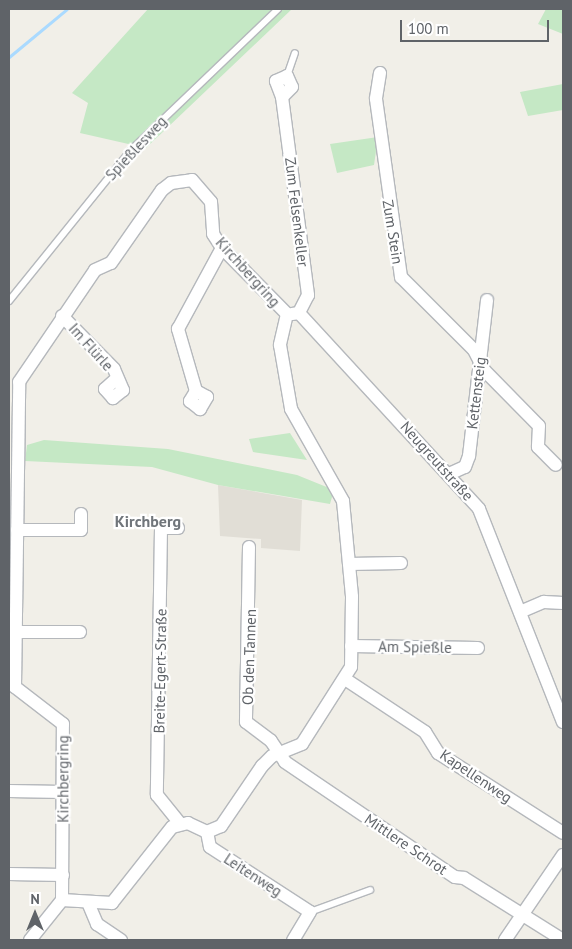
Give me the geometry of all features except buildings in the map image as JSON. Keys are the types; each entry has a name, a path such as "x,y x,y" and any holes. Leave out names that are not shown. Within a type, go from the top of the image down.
{"street":[{"name":"Zum Stein","path":"380,73 376,99 400,277 479,360 538,426 538,447 556,465"},
{"name":"Zum Felsenkeller","path":"287,76 292,87 282,97 308,295 293,314"},
{"name":"Kirchbergring","path":"62,900 62,724 14,687 19,382 95,270 111,263 171,182 192,180 206,191 213,234 222,248 293,314 280,345 287,392 291,409 340,493 349,564 352,667 302,744 279,754 262,766 221,826 207,832"},
{"path":"196,391 178,329 222,248"},
{"name":"Kettensteig","path":"449,474 465,466 468,456 487,300"},
{"name":"Neugreutstraße","path":"293,314 449,474 479,509 563,722"},
{"name":"Im Flürle","path":"62,316 114,368 116,379"},
{"path":"17,530 81,530 81,514"},
{"name":"Breite-Egert-Straße","path":"178,528 161,528 157,795 179,822"},
{"name":"Ob den Tannen","path":"250,547 246,722 279,754"},
{"path":"349,564 401,563"},
{"path":"520,612 544,602 563,603"},
{"path":"16,632 80,632"},
{"name":"Am Spießle","path":"351,646 478,648"},
{"name":"Kapellenweg","path":"345,679 426,732 438,753 563,833"},
{"name":"Mittlere Schrot","path":"279,754 285,762 447,872 464,878 522,917 563,940"},
{"path":"9,791 63,792"},
{"path":"30,940 62,900 105,906 116,899 164,834 179,822 207,832"},
{"name":"Leitenweg","path":"207,832 210,847 310,912"},
{"path":"506,940 563,855"},
{"path":"9,874 62,875"},
{"path":"89,905 96,924 121,940"},
{"path":"293,940 310,912"}],"lane":[{"name":"Spießlesweg","path":"9,301 130,151 278,9"},
{"path":"287,76 295,52"},
{"path":"310,912 370,890"}],"shaded area":[{"path":"218,485 302,500 300,551 261,548 261,539 220,536"}],"green space":[{"path":"148,9 292,9 146,148 80,133 88,103 72,93"},
{"path":"546,9 563,9 563,34 538,24"},
{"path":"563,84 563,110 528,116 520,92"},
{"path":"378,137 374,165 337,173 330,144"},
{"path":"290,433 307,460 253,452 249,439"},
{"path":"44,440 168,449 297,475 334,490 330,504 218,485 152,467 25,461 27,445"}],"waterway":[{"path":"9,57 67,9"}],"district":[{"name":"Kirchberg","path":"148,521"}]}
